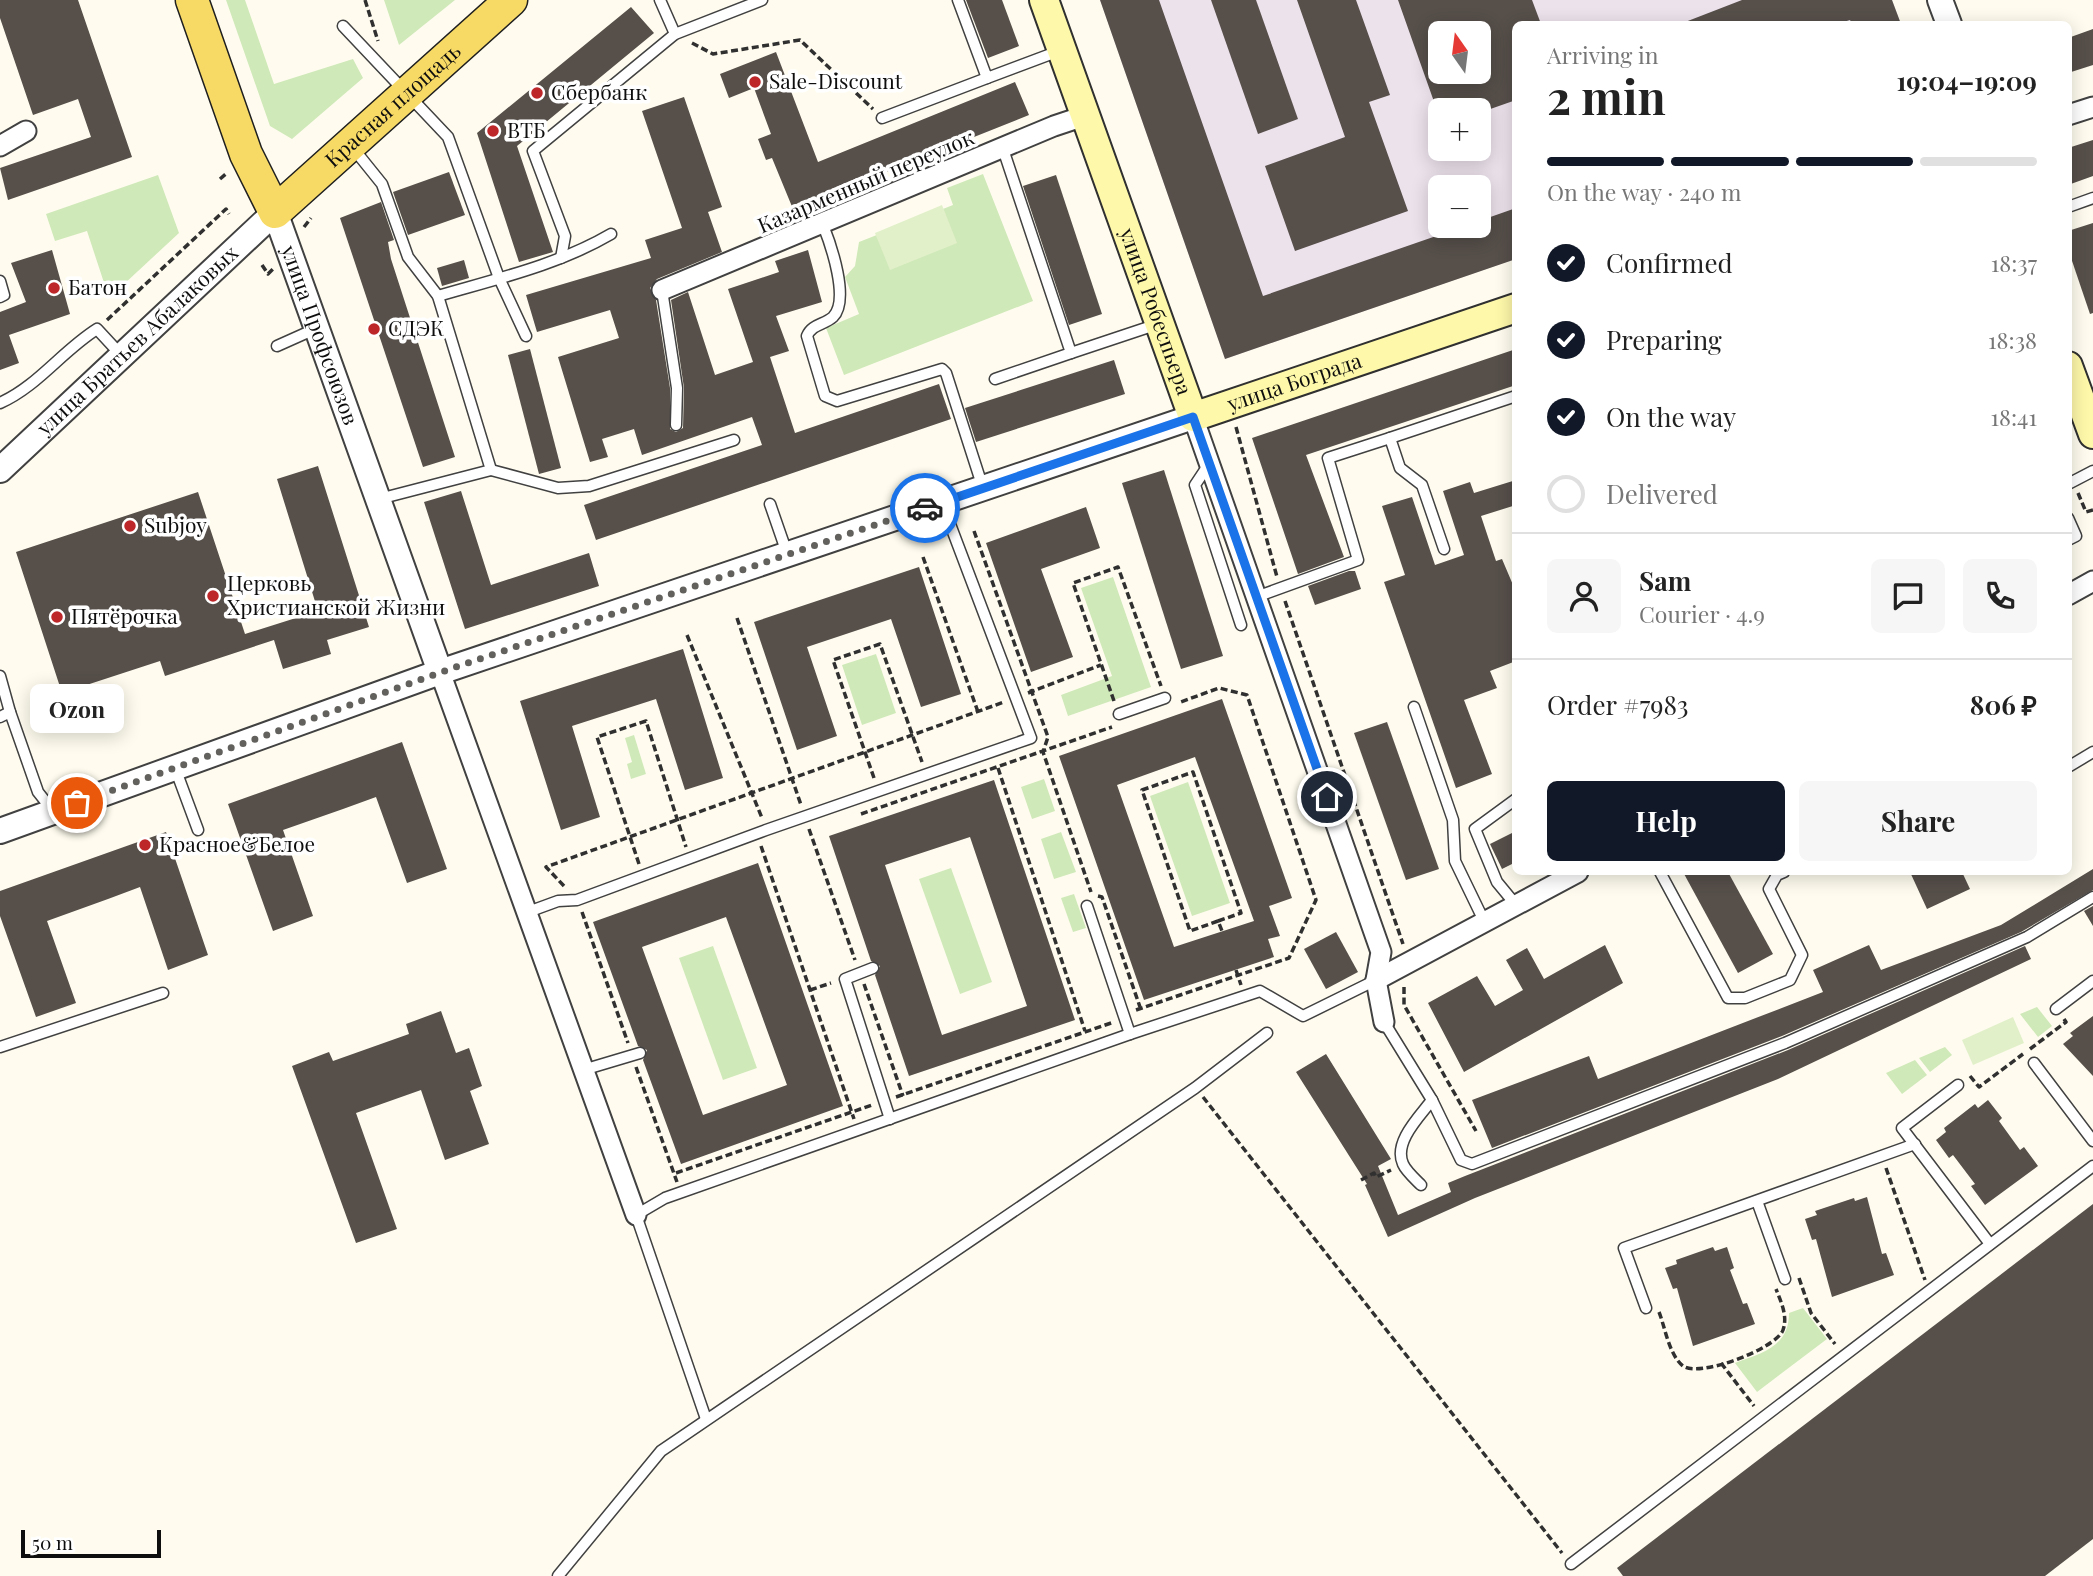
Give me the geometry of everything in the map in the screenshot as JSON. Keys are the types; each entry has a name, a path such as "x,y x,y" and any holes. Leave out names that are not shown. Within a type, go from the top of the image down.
{"main road":[{"name":"улица Профсоюзов","path":"192,0 246,154 275,212"},
{"name":"Красная площадь","path":"275,212 351,144 396,82 511,0"},
{"name":"улица Робеспьера","path":"1044,0 1193,417"},
{"name":"улица Бограда","path":"1193,417 1512,309"},
{"path":"2072,377 2093,433"}],"street":[{"path":"1940,0 1948,21"},
{"path":"2072,114 2093,107"},
{"name":"Казарменный переулок","path":"662,290 1087,115"},
{"path":"0,146 26,131"},
{"name":"улица Профсоюзов","path":"275,212 440,672"},
{"name":"улица Братьев Абалаковых","path":"0,470 275,212"},
{"name":"улица Бограда","path":"0,831 440,672 1193,417"},
{"name":"улица Робеспьера","path":"1193,417 1381,952 1376,981 1384,1022"},
{"path":"2072,593 2093,581"},
{"path":"440,672 636,1215"},
{"path":"1376,981 1572,875"}],"lane":[{"path":"660,0 675,34"},
{"path":"561,258 565,236 533,151 675,34 762,0"},
{"path":"958,0 987,78"},
{"path":"343,26 448,137 499,278 526,335"},
{"path":"882,118 1063,50"},
{"path":"351,144 382,184 408,257 438,296 491,470"},
{"path":"1003,149 1071,353"},
{"path":"2072,206 2093,198"},
{"path":"823,225 834,257 840,302 835,315 812,328 807,336 825,396 837,401 942,369 946,373 962,419 983,488"},
{"path":"438,296 561,258 587,248 611,234"},
{"path":"0,281 4,295 0,297"},
{"path":"662,290 677,388 676,425"},
{"path":"995,379 1161,323"},
{"path":"277,346 316,328"},
{"path":"0,403 20,394 78,341 97,329 122,357"},
{"path":"1256,597 1358,560 1328,458 1512,398"},
{"path":"1390,438 1401,468 1422,485 1444,549"},
{"path":"378,499 491,470 558,488 589,486 734,440"},
{"path":"1209,463 1195,485 1241,625"},
{"path":"2072,482 2093,471"},
{"path":"528,912 558,901 578,900 766,830 1031,738 942,502"},
{"path":"770,504 788,554"},
{"path":"0,676 5,714 38,792 53,812"},
{"path":"1118,719 1167,702"},
{"path":"1414,706 1453,820 1455,861 1485,923"},
{"path":"2072,765 2093,752"},
{"path":"175,768 198,830"},
{"path":"1512,802 1475,829 1497,881 1516,905"},
{"path":"1662,875 1728,998 1745,998 1790,980 1802,955 1769,889 1777,875"},
{"path":"1384,1022 1432,1100 1461,1160 1472,1164 1785,1043 2027,937 2093,897"},
{"path":"1087,906 1130,1034"},
{"path":"873,968 845,978 890,1119"},
{"path":"706,1419 636,1215 680,1194 857,1130 1260,991 1303,1016 1376,981"},
{"path":"2056,1009 2093,981"},
{"path":"0,1048 163,993"},
{"path":"558,1576 661,1451 1195,1088 1267,1033"},
{"path":"583,1070 636,1053"},
{"path":"2034,1063 2093,1141"},
{"path":"1958,1085 1902,1128 1990,1244"},
{"path":"1420,1185 1403,1165 1400,1155 1407,1132 1432,1100"},
{"path":"1646,1308 1624,1248 1914,1144"},
{"path":"1571,1563 2093,1166"},
{"path":"1757,1200 1785,1279"}],"path":[{"path":"365,0 396,82"},
{"path":"675,34 713,54 800,40 882,118"},
{"path":"220,179 227,173"},
{"path":"97,329 226,209 229,214"},
{"path":"302,229 312,218"},
{"path":"262,265 268,274 273,269"},
{"path":"1236,427 1281,588 1403,940 1404,1005 1476,1131"},
{"path":"974,531 1048,737 1043,752 1091,892 1101,897 1140,1007"},
{"path":"923,557 978,712"},
{"path":"676,1173 1125,1018 1140,1007 1289,958 1316,900 1247,695 1219,688 1167,702 1118,567 1073,583 1118,719 1043,752 860,814"},
{"path":"737,618 908,1113"},
{"path":"687,635 753,792 766,830 760,848 857,1130"},
{"path":"885,806 833,660 880,644 933,790"},
{"path":"680,1194 676,1173 636,1053 578,900 546,867 1101,666"},
{"path":"643,876 597,737 646,721 690,859"},
{"path":"998,768 1085,1032"},
{"path":"1193,772 1241,913 1218,921 1190,931 1142,790 1193,772"},
{"path":"797,834 822,826"},
{"path":"760,848 772,844"},
{"path":"582,913 595,908"},
{"path":"1218,921 1222,931"},
{"path":"810,990 845,978"},
{"path":"1958,1085 1970,1076 1979,1087 2066,1022 2056,1009"},
{"path":"1195,1088 1571,1563"},
{"path":"1882,1156 1929,1291"},
{"path":"1360,1180 1374,1173 1376,1177 1385,1173"},
{"path":"1646,1308 1657,1304 1675,1356 1682,1365 1701,1370 1767,1348 1778,1340 1786,1321 1774,1283 1798,1275 1811,1313 1844,1355"},
{"path":"1721,1363 1763,1417"}],"shaded area":[{"path":"1100,0 1892,0 1900,21 1512,21 1512,260 1225,359"}],"green space":[{"path":"226,0 245,0 274,84 353,59 363,78 292,139 270,126"},
{"path":"384,0 455,0 399,45"},
{"path":"983,174 1033,301 844,375 826,328 859,314 845,277 855,266 859,242 953,205 947,188"},
{"path":"158,175 179,233 109,298 87,231 55,241 46,214"},
{"path":"942,205 957,243 890,270 875,233"},
{"path":"1113,577 1151,687 1068,716 1061,695 1112,676 1081,588"},
{"path":"876,654 896,713 862,725 842,665"},
{"path":"634,735 646,774 631,779 627,764 632,762 625,738"},
{"path":"1044,779 1055,811 1032,819 1021,787"},
{"path":"1188,782 1230,903 1192,916 1150,796"},
{"path":"1061,832 1076,872 1054,879 1041,839"},
{"path":"951,868 992,982 960,994 919,879"},
{"path":"1074,894 1086,928 1073,932 1061,898"},
{"path":"713,946 757,1068 723,1080 679,958"},
{"path":"2037,1007 2052,1026 2038,1037 2020,1014"},
{"path":"2013,1017 2024,1043 1973,1065 1962,1040"},
{"path":"1945,1047 1952,1055 1930,1072 1919,1058"},
{"path":"1915,1060 1927,1075 1902,1094 1886,1073"},
{"path":"1803,1308 1827,1339 1757,1392 1735,1363 1772,1347 1784,1334 1789,1313"}],"building":[{"path":"0,0 78,0 132,157 8,200 0,168 91,137 78,99 33,115 0,18"},
{"path":"966,0 1002,0 1019,46 988,58"},
{"path":"1100,0 1159,0 1263,296 1430,238 1491,238 1491,217 1512,209 1512,260 1225,359"},
{"path":"1211,0 1256,0 1298,119 1258,134"},
{"path":"1297,0 1356,0 1390,95 1369,102 1408,211 1295,251 1265,166 1345,137"},
{"path":"1398,0 1532,0 1540,21 1512,21 1512,101 1491,109 1491,98 1433,98"},
{"path":"1742,0 1892,0 1900,21 1850,20 1688,21"},
{"path":"631,7 654,33 517,146 553,252 519,262 477,133"},
{"path":"2093,29 2093,65 2072,72 2072,37"},
{"path":"776,52 818,162 1015,82 1029,115 793,209 772,158 766,160 758,139 771,134 754,88 729,98 720,74"},
{"path":"684,97 722,207 708,212 722,252 657,279 650,288 656,300 670,388 670,429 676,432 683,428 684,388 671,300 688,292 715,375 753,362 728,289 779,272 775,261 808,250 822,302 776,316 789,351 770,357 795,433 939,384 951,419 596,540 584,505 762,445 752,417 642,455 634,429 602,439 608,457 590,462 558,357 619,338 610,310 537,332 526,295 651,258 645,240 682,228 642,111"},
{"path":"2093,140 2093,176 2072,184 2072,147"},
{"path":"449,172 465,215 408,235 393,192"},
{"path":"1056,175 1102,314 1069,325 1023,186"},
{"path":"381,202 394,240 388,242 391,259 455,457 423,467 340,218"},
{"path":"2093,223 2093,313 2090,314 2072,261 2072,230"},
{"path":"52,250 70,314 9,335 19,363 0,370 0,312 26,302 11,263"},
{"path":"464,260 469,278 442,286 437,268"},
{"path":"530,349 561,468 539,474 508,355"},
{"path":"1512,350 1512,386 1306,455 1344,557 1298,574 1252,438"},
{"path":"1114,360 1125,394 976,442 965,408"},
{"path":"318,466 369,627 327,640 331,654 283,669 274,640 165,676 160,661 62,693 16,552 198,492 245,634 318,611 277,479"},
{"path":"1164,470 1223,656 1181,669 1122,483"},
{"path":"1512,481 1512,506 1481,516 1496,561 1502,559 1512,583 1512,663 1490,671 1497,688 1464,700 1492,774 1456,788 1384,582 1405,575 1382,506 1412,497 1435,565 1464,555 1443,491 1470,482 1474,493"},
{"path":"461,491 491,585 589,553 599,586 465,629 424,502"},
{"path":"1086,507 1100,548 1041,569 1073,657 1031,672 986,543"},
{"path":"919,567 961,694 921,707 891,619 807,647 837,736 797,750 754,622"},
{"path":"1355,571 1361,589 1315,605 1308,586"},
{"path":"683,649 723,778 685,790 656,699 572,726 600,817 561,830 520,701"},
{"path":"1222,699 1292,898 1269,906 1280,936 1268,939 1274,957 1144,1000 1059,756","holes":["1195,757 1254,921 1174,947 1117,785"]},
{"path":"1387,722 1439,869 1406,880 1354,733"},
{"path":"402,742 447,869 407,883 376,797 283,830 313,916 273,931 228,804"},
{"path":"994,780 1075,1020 909,1076 875,975 880,966 871,961 829,836","holes":["970,837 1027,1006 942,1035 885,865"]},
{"path":"166,832 208,955 168,970 140,887 47,921 76,1003 36,1017 0,916 0,891"},
{"path":"1512,833 1512,864 1502,869 1490,844"},
{"path":"758,863 843,1106 681,1164 643,1060 647,1050 638,1046 593,922","holes":["726,917 787,1085 703,1115 642,947"]},
{"path":"2093,869 2093,890 2021,932 1782,1036 1492,1148 1472,1100 1589,1056 1598,1079 1823,992 1813,970 1869,945 1881,970 2001,925"},
{"path":"1685,875 1730,875 1773,954 1738,973"},
{"path":"1911,875 1963,875 1970,889 1927,909"},
{"path":"2093,906 2093,926 2084,911"},
{"path":"1336,932 1358,972 1326,989 1304,949"},
{"path":"1605,945 1623,983 1464,1072 1428,1003 1477,976 1495,1006 1523,990 1506,960 1527,948 1544,979"},
{"path":"2025,946 2031,959 1778,1079 1475,1198 1388,1237 1365,1185 1367,1184 1296,1072 1326,1054 1391,1159 1378,1166 1398,1215 1451,1192 1448,1183 1788,1050"},
{"path":"441,1011 456,1053 469,1048 482,1086 470,1091 489,1144 445,1160 421,1090 356,1113 397,1229 356,1243 292,1066 329,1052 333,1061 409,1034 406,1024"},
{"path":"2093,1016 2093,1076 2063,1044 2073,1036 2070,1033"},
{"path":"1988,1100 2020,1150 2024,1147 2038,1166 1985,1205 1971,1186 1975,1184 1953,1155 1949,1158 1936,1140 1946,1132 1944,1128 1975,1104 1978,1108"},
{"path":"1867,1197 1882,1254 1886,1253 1894,1275 1832,1297 1816,1239 1812,1240 1805,1219 1817,1215 1815,1211 1854,1198 1855,1201"},
{"path":"2093,1204 2093,1539 2045,1576 1623,1576 1617,1568"},
{"path":"1713,1247 1715,1251 1727,1247 1734,1268 1730,1270 1743,1304 1747,1303 1755,1324 1693,1346 1677,1288 1673,1289 1665,1268 1677,1264 1676,1260"}],"way so far":[{"path":"77,803 456,667 925,508"}],"place":[{"name":"Sale-Discount","path":"755,82"},
{"name":"Сбербанк","path":"537,93"},
{"name":"ВТБ","path":"493,131"},
{"name":"Батон","path":"54,288"},
{"name":"СДЭК","path":"374,329"},
{"name":"Subjoy","path":"130,526"},
{"name":"Церковь Христианской Жизни","path":"213,596"},
{"name":"Пятёрочка","path":"57,617"},
{"name":"Ozon","path":"77,803"},
{"name":"Красное&Белое","path":"145,845"}],"route":[{"path":"925,508 1193,417 1327,797"}]}
